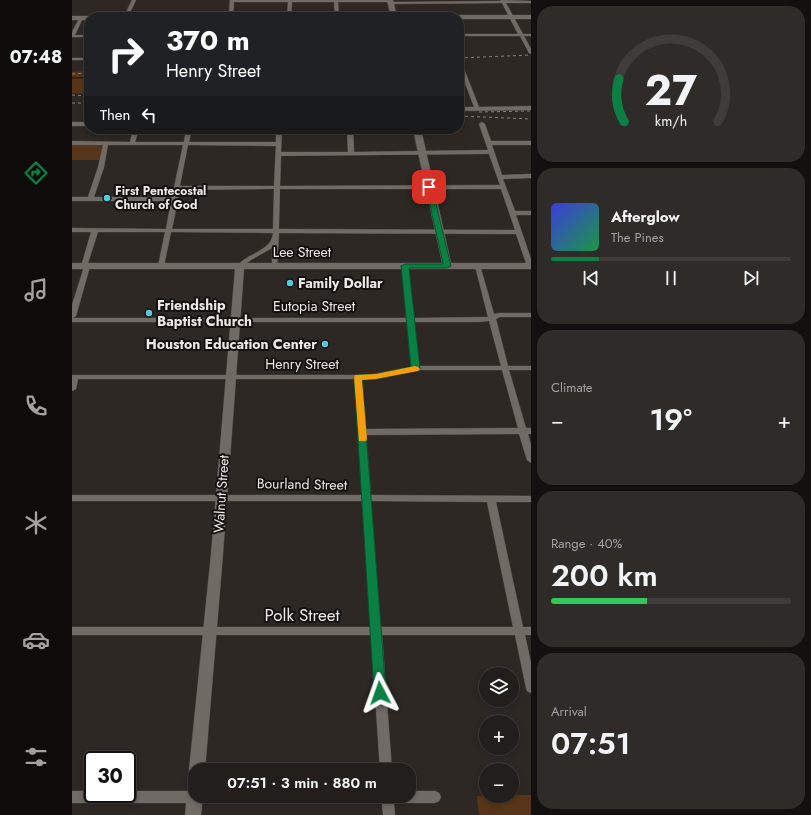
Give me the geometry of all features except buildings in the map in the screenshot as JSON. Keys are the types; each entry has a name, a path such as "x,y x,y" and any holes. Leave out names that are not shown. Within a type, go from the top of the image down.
{"street":[{"path":"128,12 134,0"},
{"path":"231,12 232,0 531,2"},
{"path":"289,12 290,0"},
{"path":"336,0 337,12"},
{"path":"391,1 393,12"},
{"path":"503,1 531,54"},
{"path":"464,17 531,17"},
{"path":"72,18 81,18 74,37 84,36"},
{"path":"464,35 531,35"},
{"path":"72,58 84,58"},
{"path":"464,74 477,109"},
{"path":"464,109 531,108"},
{"path":"72,124 84,124"},
{"path":"482,124 530,266"},
{"path":"132,144 135,134"},
{"path":"162,266 188,134"},
{"path":"275,266 279,134"},
{"path":"350,134 351,153"},
{"path":"418,134 447,266"},
{"path":"72,143 279,144"},
{"path":"90,199 101,167 106,143"},
{"path":"488,143 531,143"},
{"path":"279,154 491,152"},
{"path":"500,177 531,176"},
{"path":"177,188 504,187"},
{"path":"72,199 175,199"},
{"path":"513,213 531,213"},
{"path":"72,230 275,234 519,232"},
{"path":"72,316 95,230"},
{"path":"240,266 274,243 275,234"},
{"name":"Lee Street","path":"72,266 530,266"},
{"name":"Walnut Street","path":"198,763 240,266"},
{"path":"405,266 409,320 415,369"},
{"path":"478,266 505,368 527,431 531,460"},
{"name":"Eutopia Street","path":"72,320 478,320 492,318 499,315 531,314"},
{"name":"Henry Street","path":"74,377 358,377 376,376 415,369 531,368"},
{"path":"72,389 74,377"},
{"path":"358,377 385,763"},
{"path":"362,432 527,431"},
{"name":"Bourland Street","path":"72,498 221,497 531,499"},
{"path":"491,499 531,688"},
{"name":"Polk Street","path":"72,631 531,631"},
{"path":"72,797 188,794"},
{"path":"416,797 435,797"},
{"path":"193,815 194,803"},
{"path":"388,803 389,815"}],"shaded area":[{"path":"84,71 84,94 72,93 72,72"},
{"path":"72,145 104,145 99,160 72,160"},
{"path":"519,795 531,795 531,815 479,815 477,796 479,796 479,803 519,803"}],"waterway":[{"path":"72,78 84,78"}],"railway":[{"path":"464,58 531,55"},
{"path":"72,74 84,73"},
{"path":"72,95 84,96"},
{"path":"72,103 84,103"},
{"path":"479,112 531,111"},
{"path":"464,116 531,119"}],"slow traffic":[{"path":"362,439 358,377 376,376 415,369"}],"place":[{"name":"First Pentecostal Church of God","path":"107,198"},
{"name":"Family Dollar","path":"290,283"},
{"name":"Friendship Baptist Church","path":"149,313"},
{"name":"Houston Education Center","path":"325,344"}],"route":[{"path":"380,693 358,377 376,376 415,369 409,320 405,266 447,266 429,187"}]}
